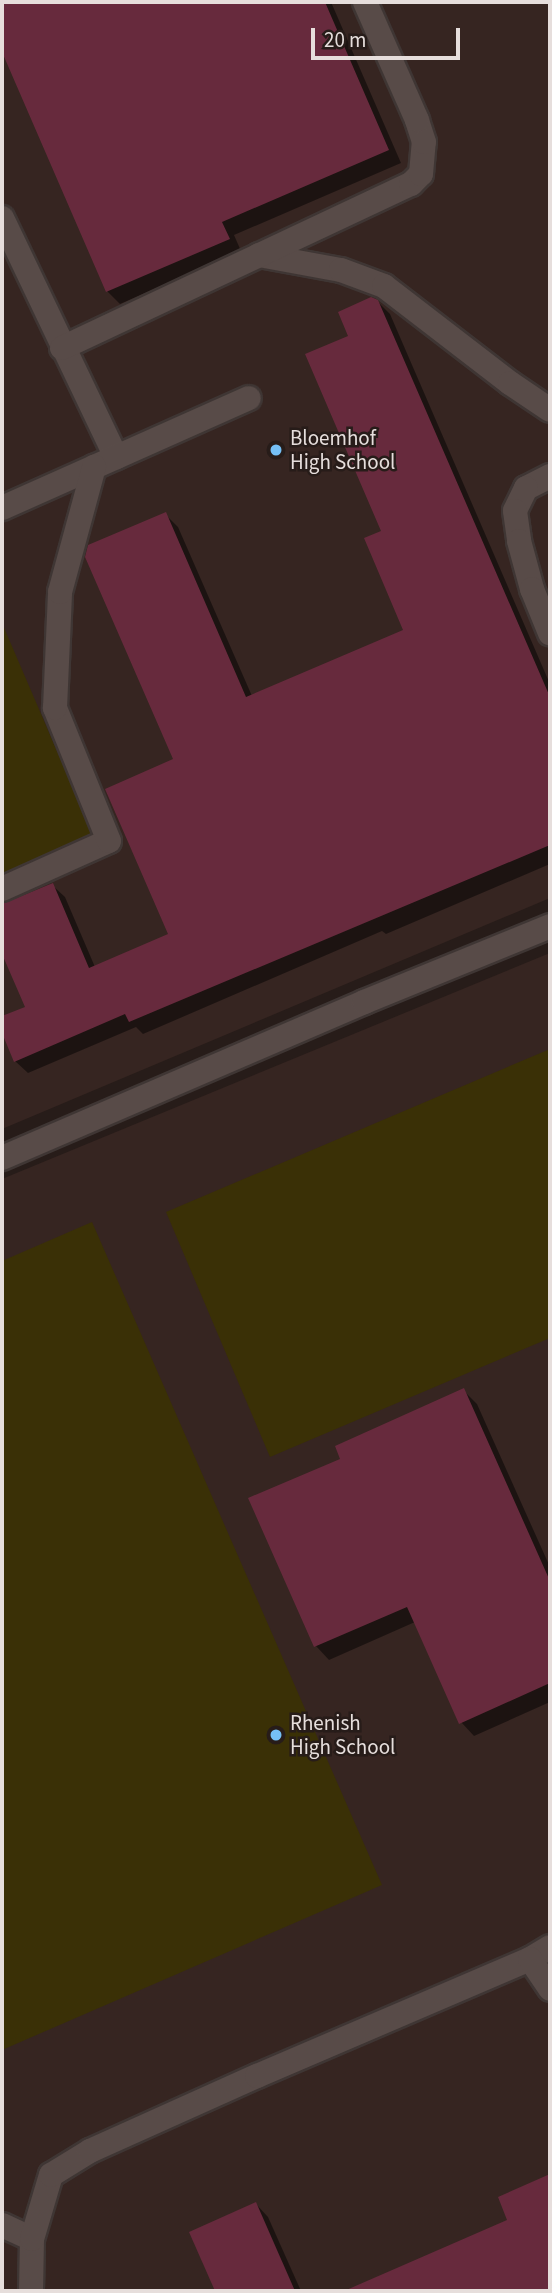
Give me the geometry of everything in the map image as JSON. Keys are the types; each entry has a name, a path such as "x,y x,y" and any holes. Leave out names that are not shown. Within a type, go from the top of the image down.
{"lane":[{"path":"62,348 411,184 421,174 424,142 417,120 365,2"},
{"path":"2,218 116,457"},
{"path":"259,255 341,270 384,286 510,383 550,410"},
{"path":"2,508 249,398"},
{"path":"2,889 109,841 55,708 60,592 94,467"},
{"path":"550,476 526,488 515,511 519,541 550,633"},
{"path":"2,1158 352,1007 550,926"},
{"path":"32,2291 32,2239 51,2175 90,2151 540,1953 550,1989"},
{"path":"2,2225 32,2239"}],"shaded area":[{"name":"Bloemhof High School","path":"2,2 550,2 550,898 2,1129"},
{"path":"2,623 93,835 2,874"},
{"name":"Rhenish High School","path":"550,953 550,2291 2,2291 2,1179"},
{"path":"550,1049 550,1338 270,1457 166,1212"},
{"path":"92,1222 382,1885 2,2050 2,1261"}],"building":[{"path":"2,2 325,2 389,150 222,222 230,239 106,292 2,52"},
{"path":"371,297 378,300 550,697 550,845 129,1022 125,1014 14,1062 2,1033 2,1016 25,1007 2,954 2,904 53,883 89,968 168,934 105,789 173,759 85,557 88,545 166,512 246,697 403,630 364,538 381,531 305,354 348,336 338,312"},
{"path":"464,1388 550,1581 550,1683 459,1724 407,1607 314,1647 248,1498 340,1459 335,1446"},
{"path":"550,2174 550,2291 344,2291 507,2220 498,2197"},
{"path":"256,2202 295,2291 215,2291 189,2232"}],"place":[{"name":"Bloemhof High School","path":"276,450"},
{"name":"Rhenish High School","path":"276,1735"}]}
